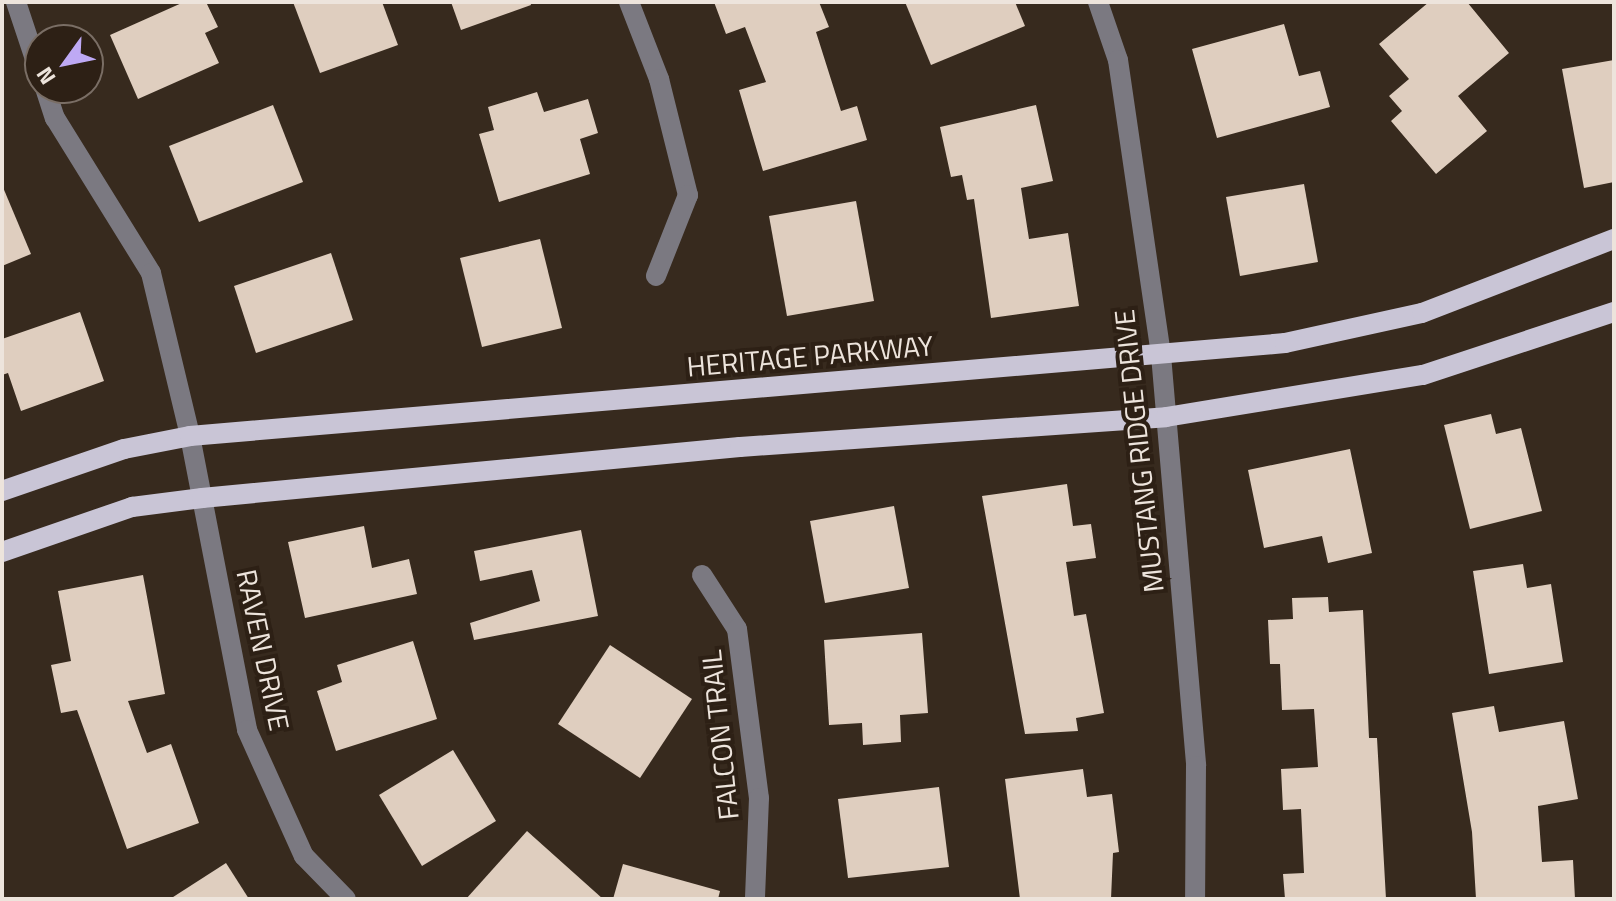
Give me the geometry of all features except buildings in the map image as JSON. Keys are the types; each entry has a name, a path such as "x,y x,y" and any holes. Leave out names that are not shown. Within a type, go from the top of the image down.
{"main road":[{"name":"HERITAGE PARKWAY","path":"2,491 124,449 190,436 1285,343 1422,313 1614,239"},
{"path":"2,552 132,507 202,498 740,447 1166,417 1423,375 1614,312"}],"street":[{"path":"16,2 24,26"},
{"path":"629,2 659,79 688,195 656,276"},
{"name":"MUSTANG RIDGE DRIVE","path":"1098,2 1118,60 1161,355 1196,766 1195,899"},
{"name":"RAVEN DRIVE","path":"50,104 55,118 151,273 190,436 247,730 304,856 346,899"},
{"name":"FALCON TRAIL","path":"702,575 737,629 759,798 755,899"}]}
